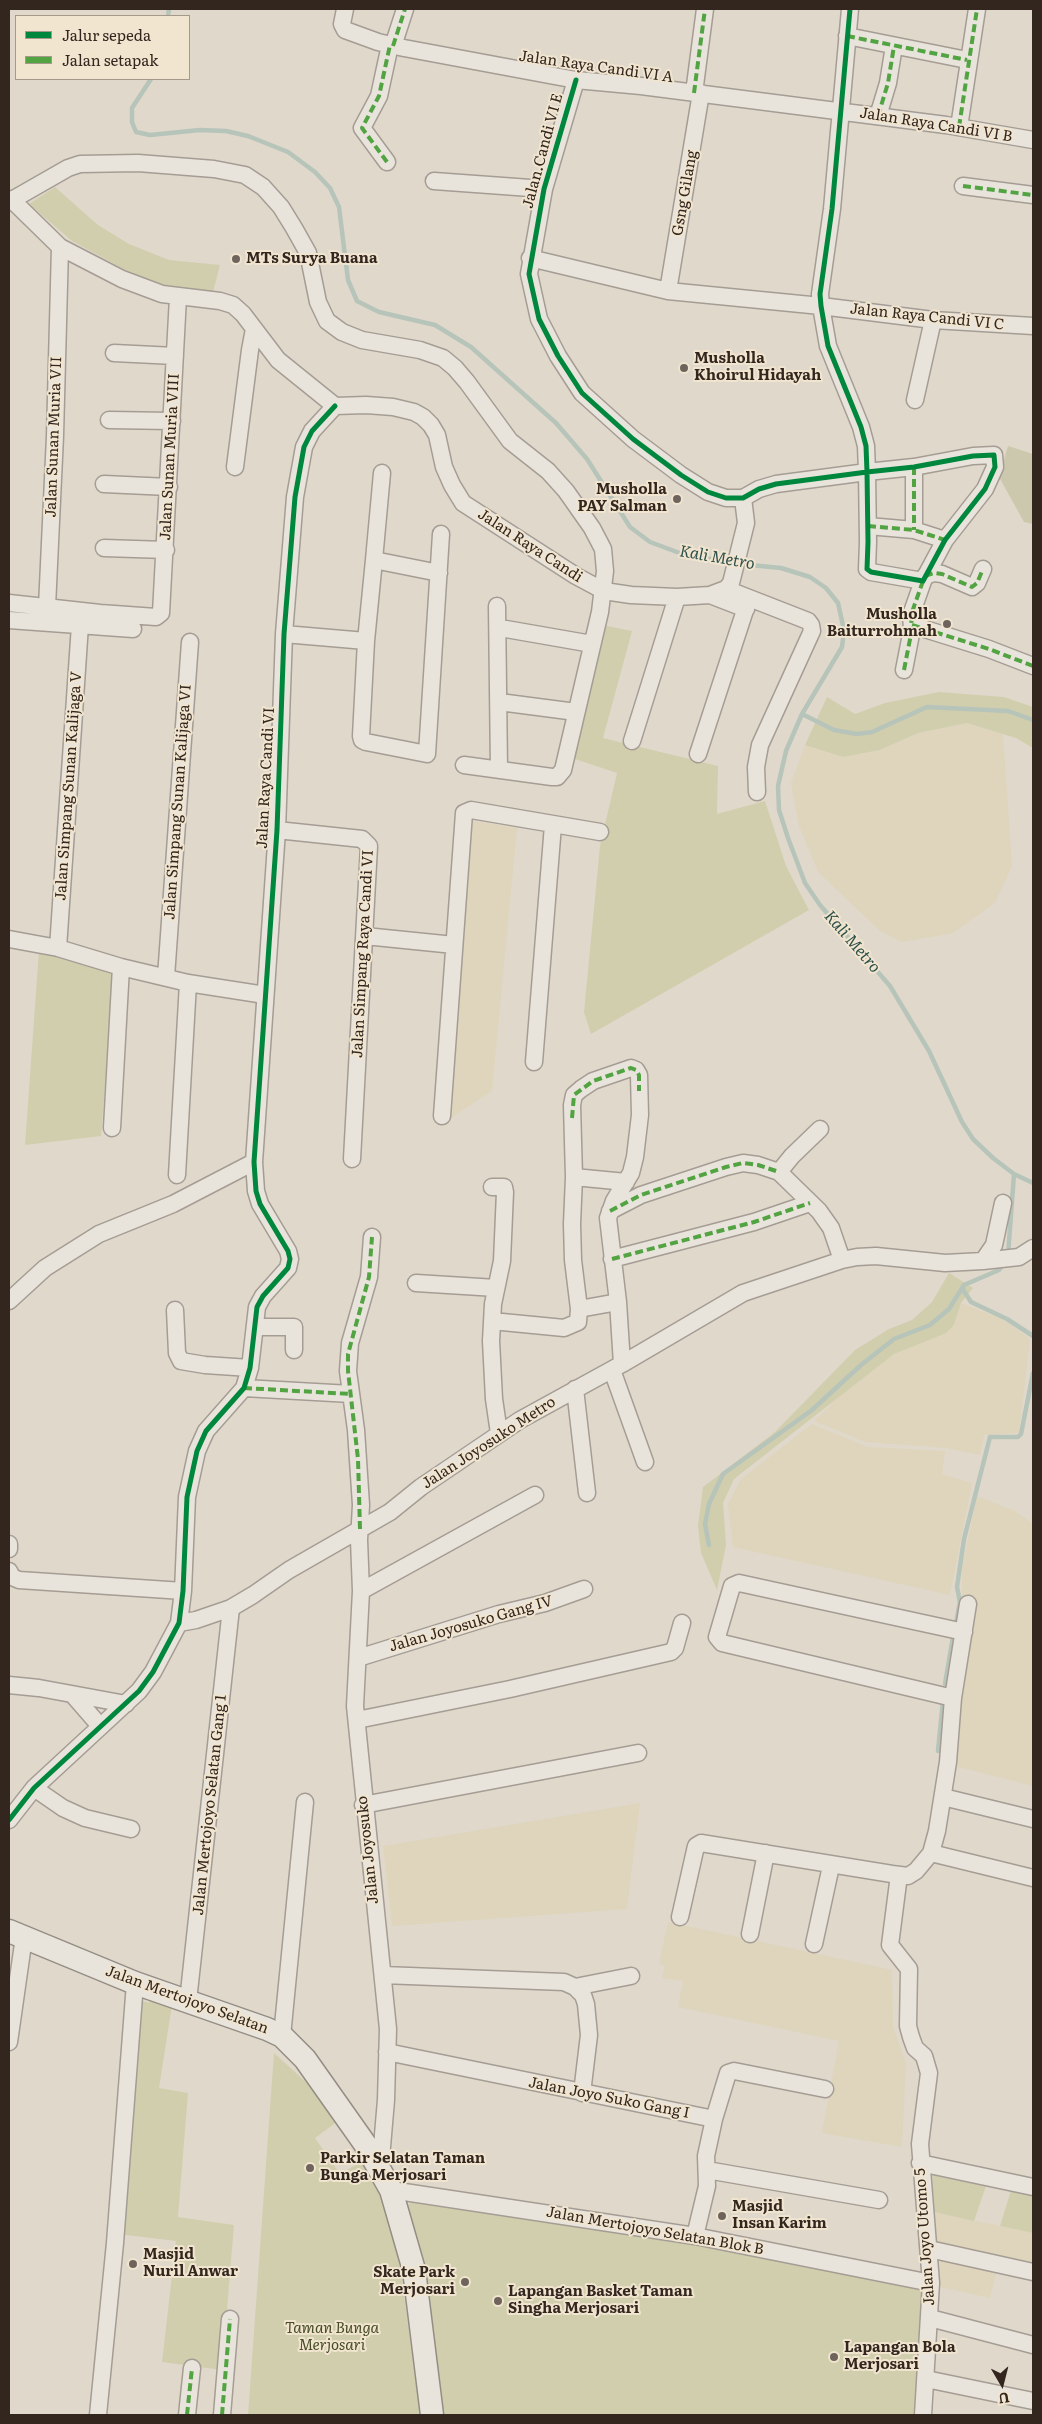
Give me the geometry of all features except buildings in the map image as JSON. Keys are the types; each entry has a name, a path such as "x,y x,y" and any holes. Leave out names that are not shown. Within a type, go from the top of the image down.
{"main road":[{"name":"Jalan Mertojoyo Selatan","path":"16,1934 135,1983 267,2029 282,2036 305,2059 365,2144 391,2190 414,2270 432,2415"}],"street":[{"name":"Jalan Raya Candi VI A","path":"344,9 342,24 346,30 391,45 576,80 839,111"},
{"path":"388,162 362,126 379,96 391,45 405,9"},
{"name":"Gsng Gilang","path":"668,291 698,93 705,9"},
{"path":"846,9 847,36 832,209 820,294 828,346 861,427 866,446 868,570 924,578 934,573 942,574 972,587 977,583 983,569"},
{"path":"959,127 967,60 976,9"},
{"path":"847,36 967,60"},
{"path":"878,116 888,83 894,46"},
{"name":"Jalan.Candi VI E","path":"576,80 544,189 530,258 531,290 539,319 558,356 582,393 633,439 681,475 708,492 726,498 743,498"},
{"name":"Jalan Raya Candi VI B","path":"839,111 959,127 1033,140"},
{"path":"335,406 278,360 233,305 220,301 162,294 122,279 60,247 10,200 68,168 95,162 138,162 214,169 244,176 263,187 281,207 308,253 318,302 327,321 342,332 362,340 420,350 443,358 455,368 510,441 548,471 566,491 592,528 603,550 605,571 604,591 563,770 557,777 464,765"},
{"path":"434,181 544,189"},
{"path":"963,186 1033,195"},
{"name":"Jalan Sunan Muria VII","path":"47,607 55,436 60,247"},
{"name":"Jalan Raya Candi VI C","path":"530,258 668,291 821,306 933,320 1033,326"},
{"name":"Jalan Sunan Muria VIII","path":"47,607 100,613 159,615 161,613 166,550 178,297"},
{"path":"915,400 933,320"},
{"path":"235,467 254,329"},
{"path":"114,353 175,356"},
{"name":"Jalan Raya Candi","path":"335,406 366,405 393,407 414,412 423,417 437,435 444,467 452,485 464,503 560,567 604,591 631,595 677,597 710,595 729,586"},
{"name":"Jalan Raya Candi VI","path":"256,1327 257,1307 263,1296 288,1268 290,1259 260,1204 256,1191 254,1162 277,830 284,634 290,551 301,457 312,431 335,406"},
{"path":"109,420 172,421"},
{"path":"747,603 729,586 746,523 743,498 759,489 776,484 914,467 973,456 994,455 995,468 985,489 945,540 924,578 912,615 904,670"},
{"path":"914,467 914,530"},
{"path":"382,473 366,641 361,736 362,740 366,742 428,754 441,534"},
{"path":"104,484 169,487"},
{"path":"868,526 914,530 945,540"},
{"path":"104,548 166,550"},
{"path":"374,560 439,574"},
{"path":"710,595 747,603 808,621 812,631 760,745 756,767 757,792"},
{"path":"632,741 677,597"},
{"path":"9,603 47,607"},
{"path":"698,754 747,603"},
{"path":"497,606 499,770"},
{"path":"9,620 133,630"},
{"name":"Jalan Simpang Sunan Kalijaga V","path":"58,948 80,625"},
{"path":"912,625 989,649 1033,666"},
{"path":"506,629 592,644"},
{"path":"284,634 366,641"},
{"name":"Jalan Simpang Sunan Kalijaga VI","path":"167,969 190,642"},
{"path":"508,703 576,712"},
{"path":"442,1116 464,814 471,810 600,832"},
{"path":"534,1062 553,825"},
{"name":"Jalan Simpang Raya Candi VI","path":"277,830 362,839 368,842 371,852 352,1159"},
{"path":"365,936 454,945"},
{"path":"9,940 58,948 121,967 167,969 188,983 265,995"},
{"path":"112,1128 121,967"},
{"path":"177,1175 188,983"},
{"path":"492,1321 564,1328 578,1322 579,1308 573,1260 572,1224 574,1177 572,1118 574,1096 594,1081 631,1068 636,1070 639,1075 640,1115 635,1157 626,1182 610,1210 608,1218 618,1302 617,1367 645,1462"},
{"path":"779,1172 792,1156 820,1129"},
{"path":"9,1301 45,1268 99,1234 173,1204 254,1162"},
{"path":"610,1210 641,1195 726,1166 743,1163 758,1165 779,1172 820,1211 831,1228 842,1260"},
{"path":"574,1177 626,1182"},
{"path":"492,1187 504,1187 505,1192 502,1261 492,1321 494,1399 499,1433"},
{"path":"612,1259 754,1222 810,1203"},
{"path":"987,1260 994,1245 1003,1203"},
{"name":"Jalan Joyosuko","path":"372,1237 369,1277 348,1354 348,1371 358,1459 360,1529 361,1591 355,1706 363,1805 388,2029 380,2170"},
{"name":"Jalan Joyosuko Metro","path":"179,1623 196,1620 231,1608 289,1570 390,1512 499,1433 743,1293 842,1260 876,1256 936,1262 987,1260 1019,1257 1033,1248"},
{"path":"416,1282 496,1288"},
{"path":"579,1308 618,1302"},
{"path":"175,1310 177,1353 182,1361 205,1365 250,1368"},
{"path":"11,1811 100,1726 126,1704 153,1672 179,1623 183,1591 187,1497 197,1451 206,1431 244,1388 250,1368 256,1327 294,1327 294,1350"},
{"path":"244,1388 352,1394"},
{"path":"575,1389 587,1493"},
{"path":"361,1591 535,1495"},
{"path":"9,1544 9,1549"},
{"path":"9,1571 12,1578 19,1580 183,1591"},
{"path":"953,1698 722,1643 717,1637 732,1586 739,1583 964,1632"},
{"name":"Jalan Joyosuko Gang IV","path":"358,1658 499,1614 545,1603 584,1589"},
{"path":"680,1917 698,1844 705,1842 831,1866 908,1876 931,1853 951,1738 953,1698 968,1604"},
{"name":"Jalan Mertojoyo Selatan Gang 1","path":"188,2001 231,1608"},
{"path":"357,1720 520,1687 671,1652 675,1648 682,1623"},
{"path":"9,1686 39,1688 126,1704"},
{"path":"73,1695 100,1726"},
{"path":"363,1805 638,1753"},
{"path":"34,1788 63,1808 85,1818 131,1829"},
{"path":"942,1797 1033,1818"},
{"path":"282,2036 305,1802"},
{"path":"750,1934 766,1853"},
{"path":"931,1853 1033,1878"},
{"path":"814,1944 831,1866"},
{"name":"Jalan Joyo Utomo 5","path":"899,1875 890,1945 909,1968 908,2026 915,2048 924,2056 929,2073 925,2089 920,2163 929,2249 924,2282 930,2318 923,2415"},
{"path":"9,2042 16,1934"},
{"path":"383,1976 564,1982 575,1986 583,1995 586,2004 589,2034 582,2093"},
{"path":"575,1986 631,1976"},
{"path":"98,2415 135,1983"},
{"name":"Jalan Joyo Suko Gang I","path":"387,2052 714,2119"},
{"path":"695,2236 707,2186 706,2156 724,2079 728,2073 734,2071 825,2089"},
{"path":"920,2163 1033,2187"},
{"path":"707,2170 879,2200"},
{"name":"Jalan Mertojoyo Selatan Blok B","path":"391,2190 695,2236 924,2282"},
{"path":"929,2249 1033,2272"},
{"path":"930,2318 1033,2345"},
{"path":"222,2415 230,2319"},
{"path":"186,2415 192,2368"},
{"path":"926,2379 1033,2401"}],"shaded area":[{"path":"1008,446 1033,454 1033,524 1024,522 999,477"},
{"path":"967,723 1003,734 1012,866 995,903 953,933 902,942 879,930 818,872 799,826 791,783 805,745 843,757 880,750 918,733"},
{"path":"472,821 517,828 492,1091 449,1119"},
{"path":"961,1303 1003,1319 1030,1339 1019,1433 984,1435 980,1455 946,1448 865,1442 814,1421 847,1389 894,1354 954,1325"},
{"path":"812,1424 868,1447 945,1451 942,1474 972,1483 950,1595 733,1547 728,1504 741,1479"},
{"path":"977,1496 1015,1511 1033,1524 1033,1786 955,1766 960,1695 976,1601 962,1597 962,1567"},
{"path":"640,1803 627,1909 392,1926 383,1846"},
{"path":"668,1922 892,1970 893,2027 906,2063 902,2147 822,2133 839,2041 678,2007 683,1981 662,1978 665,1966 659,1964"},
{"path":"934,2212 1033,2233 1033,2266 938,2245"},
{"path":"940,2255 997,2269 990,2298 940,2287"}],"green space":[{"path":"55,187 98,225 129,244 169,260 220,265 213,292 171,287 133,274 72,241 29,204"},
{"path":"602,625 632,631 603,738 718,766 717,814 765,801 786,866 809,910 591,1034 584,1012 600,846 617,773 572,758"},
{"path":"939,692 1004,697 1033,707 1033,748 1016,738 967,723 918,733 880,750 843,757 805,745 827,697 855,714 885,703"},
{"path":"39,950 114,974 101,1136 25,1145"},
{"path":"949,1273 973,1288 961,1303 954,1325 946,1333 894,1354 734,1479 723,1503 726,1545 717,1590 701,1553 698,1526 703,1487 775,1432 855,1350 889,1329 912,1320 932,1302"},
{"path":"150,1996 172,2005 159,2088 188,2093 178,2217 234,2225 222,2370 162,2362 176,2241 118,2234 136,1999 149,2003"},
{"name":"Taman Bunga Merjosari","path":"274,2053 318,2093 338,2121 315,2138 340,2174 364,2160 376,2179 391,2218 400,2264 420,2415 248,2415"},
{"path":"932,2169 988,2180 974,2221 934,2212"},
{"path":"1012,2187 1033,2192 1033,2233 1000,2226"},
{"path":"411,2201 750,2254 924,2289 917,2415 438,2415 421,2266 408,2206"}],"waterway":[{"name":"Kali Metro","path":"168,15 169,9"},
{"name":"Kali Metro","path":"150,80 132,108 132,122 136,132 150,135 200,130 226,131 248,136 288,152 315,172 330,188 339,207 348,280 357,301 379,312 435,325 471,347 556,423 587,459 630,527 650,542 685,555 781,568 810,577 826,588 838,603 844,630 842,647 802,714 786,751 778,786 779,810 788,838 805,883 820,905 890,986 929,1051 962,1122 973,1139 1014,1174 1033,1183"},
{"path":"802,714 834,730 857,734 872,732 927,707 1008,711 1033,720"},
{"path":"1008,1255 1014,1174"},
{"path":"709,1545 705,1524 709,1504 723,1474 812,1410 861,1365 894,1339 930,1325 949,1309 964,1285 999,1270 1003,1264"},
{"path":"962,1288 971,1302 1007,1319 1033,1336"},
{"path":"956,1623 960,1602 957,1587 964,1539 990,1437 1018,1437 1021,1434 1033,1373"},
{"path":"945,1684 953,1637"},
{"path":"938,1751 943,1701"}],"marked path":[{"path":"393,46 405,9"},
{"path":"694,93 705,9"},
{"path":"959,127 977,9"},
{"path":"847,36 967,60"},
{"path":"387,162 362,128 379,96 390,45"},
{"path":"878,116 888,83 894,46"},
{"path":"963,186 1033,195"},
{"path":"914,467 914,530"},
{"path":"868,526 914,530 945,540"},
{"path":"925,576 934,573 942,574 972,587 977,583 983,569"},
{"path":"904,670 912,629 911,615 923,581"},
{"path":"912,625 989,649 1033,666"},
{"path":"572,1118 574,1095 593,1081 631,1068 636,1070 639,1075 639,1091"},
{"path":"610,1211 641,1195 743,1163 758,1165 779,1172"},
{"path":"612,1259 754,1222 810,1203"},
{"path":"360,1529 358,1459 348,1371 348,1354 369,1277 372,1237"},
{"path":"244,1388 351,1394"},
{"path":"222,2415 230,2319"},
{"path":"187,2415 192,2368"}],"cycle path":[{"path":"576,80 544,189 529,274 539,319 558,356 582,393 633,439 681,475 708,492 726,498 743,498 759,489 776,484 867,472 914,467 973,456 994,455 995,467 985,489 945,540 923,581 871,572 867,569 868,542 867,472 866,446 861,427 828,346 821,306 820,294 832,209 850,9"},
{"path":"9,1820 34,1788 139,1691 153,1672 179,1623 183,1591 187,1497 197,1451 206,1431 244,1388 250,1368 257,1307 263,1296 288,1268 290,1259 288,1251 260,1204 256,1191 254,1162 277,830 284,634 295,497 304,447 312,431 335,406"}],"place":[{"name":"MTs Surya Buana","path":"236,259"},
{"name":"Musholla Khoirul Hidayah","path":"684,368"},
{"name":"Musholla PAY Salman","path":"677,499"},
{"name":"Musholla Baiturrohmah","path":"947,624"},
{"name":"Parkir Selatan Taman Bunga Merjosari","path":"310,2168"},
{"name":"Masjid Insan Karim","path":"722,2216"},
{"name":"Masjid Nuril Anwar","path":"133,2264"},
{"name":"Skate Park Merjosari","path":"465,2282"},
{"name":"Lapangan Basket Taman Singha Merjosari","path":"498,2301"},
{"name":"Lapangan Bola Merjosari","path":"834,2357"}]}
